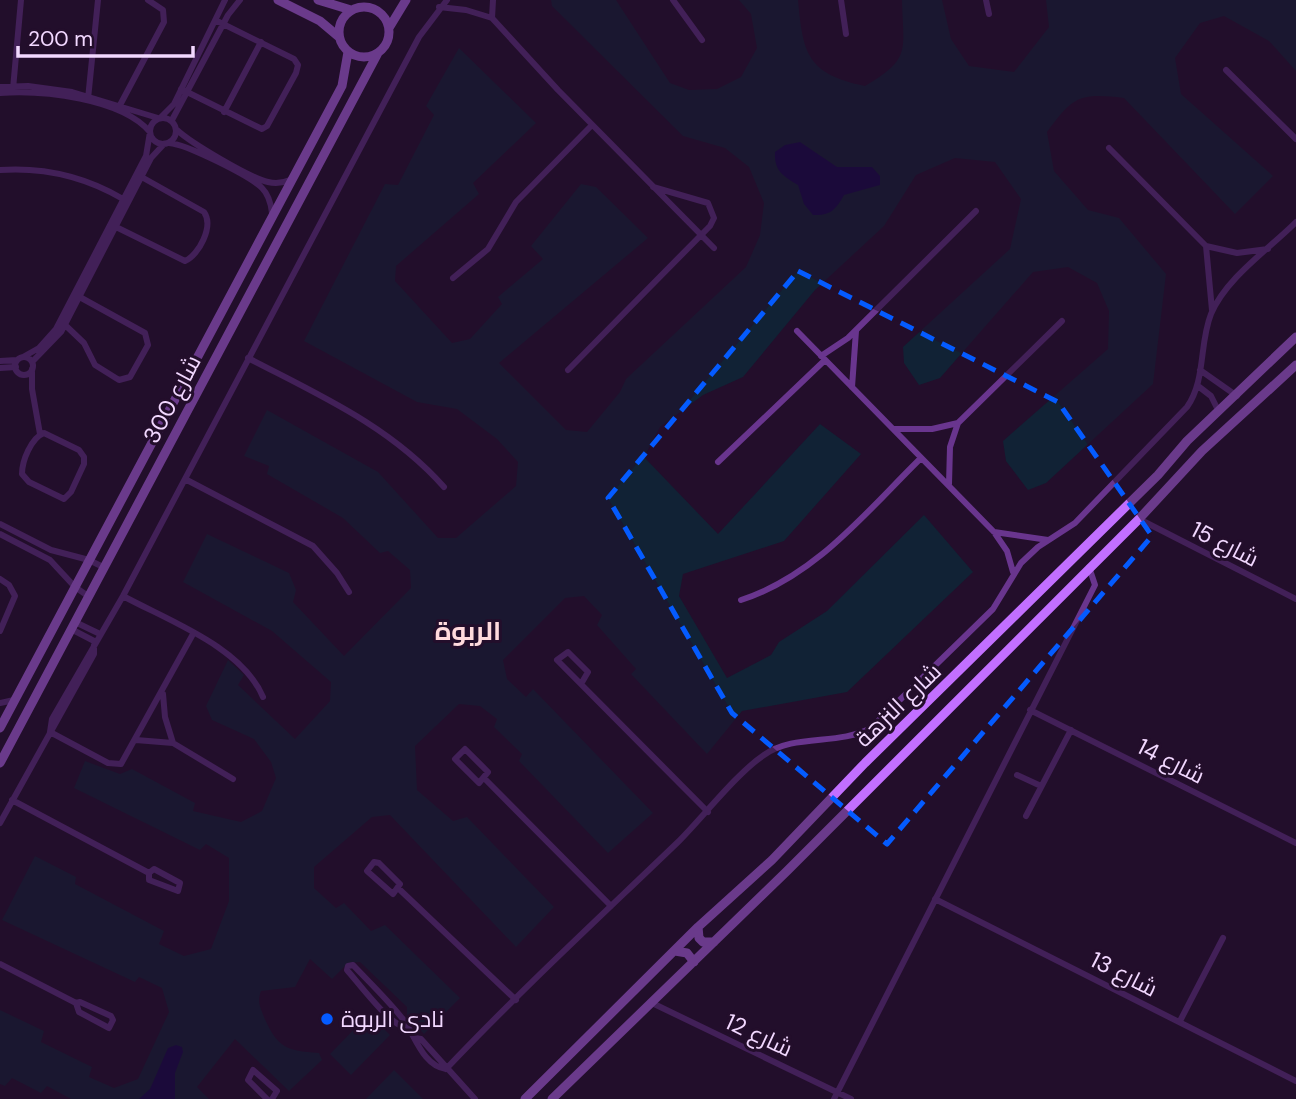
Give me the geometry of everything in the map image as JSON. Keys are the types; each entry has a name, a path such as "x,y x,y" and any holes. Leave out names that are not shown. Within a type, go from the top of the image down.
{"main road":[{"path":"278,0 320,20 339,37 348,52 367,57 378,53 388,40 389,28 405,0"},
{"path":"319,1 351,10 372,8 381,0"},
{"path":"319,1 327,14 320,20"},
{"path":"372,8 384,16 389,28"},
{"path":"339,37 340,25 351,10"},
{"name":"شارع 300","path":"0,725 346,74 348,52"},
{"name":"شارع 300","path":"0,763 378,53"},
{"path":"346,74 354,72 365,77"},
{"path":"225,303 231,309 245,303"},
{"path":"213,326 225,321 231,328"},
{"name":"شارع النزهة","path":"525,1099 698,928 772,860 1296,337"},
{"name":"شارع النزهة","path":"552,1099 694,962 1139,519 1202,451 1296,365"},
{"path":"1063,568 1064,576 1075,580"},
{"path":"1043,588 1054,593 1055,600"},
{"path":"698,928 697,933 703,942 714,942"},
{"path":"675,951 687,953 694,962"}],"street":[{"path":"13,89 21,0"},
{"path":"88,98 98,0"},
{"path":"118,109 164,22 160,5 148,0"},
{"path":"220,22 225,0"},
{"path":"240,0 220,22 184,90 172,120 177,130 191,141 272,183 290,180"},
{"path":"0,823 50,732 52,719 123,596 419,37 447,0"},
{"path":"492,18 493,0"},
{"path":"673,0 702,40"},
{"path":"841,0 846,34"},
{"path":"986,0 989,14"},
{"path":"439,8 466,10 492,18 592,125 714,248"},
{"path":"184,90 262,129 267,126 298,69 296,61 220,22"},
{"path":"224,111 261,43"},
{"path":"1226,70 1296,139"},
{"path":"0,87 88,98 118,109 172,120"},
{"path":"0,93 13,89"},
{"path":"19,364 28,373 51,345 139,175 150,132 184,90"},
{"path":"118,109 140,122 155,141 187,147 258,185 266,193 272,213"},
{"path":"453,278 488,249 516,201 592,125"},
{"path":"113,225 123,199 153,154 166,144 177,130"},
{"path":"1109,148 1206,246 1237,253 1269,249"},
{"path":"0,170 36,169 73,176 123,199"},
{"path":"113,225 185,261 191,258 208,229 209,220 204,212 139,175"},
{"path":"266,193 272,183"},
{"path":"568,370 702,236 714,218 708,203 653,187"},
{"path":"718,462 823,358 856,331 976,211"},
{"path":"1212,311 1233,284 1296,222"},
{"path":"446,1069 765,754 790,744 847,737 871,728 993,609 1013,573 1029,554 1075,523 1187,407 1198,386 1204,340 1212,311 1206,246"},
{"path":"62,323 84,343 95,365 118,380 130,377 146,348 147,337 76,295"},
{"path":"949,486 950,447 958,423 1062,321"},
{"path":"0,368 19,364 45,343 62,323"},
{"path":"797,331 994,532 1007,551 1013,573"},
{"path":"852,387 856,331"},
{"path":"248,358 387,433 417,458 444,488"},
{"path":"0,361 32,365"},
{"path":"19,364 32,389"},
{"path":"32,365 32,389 40,434"},
{"path":"1200,370 1237,396"},
{"path":"1198,386 1211,396 1219,412"},
{"path":"893,429 919,430 958,423"},
{"path":"40,434 50,435 79,450 84,457 84,464 71,492 64,499 29,482 22,474 23,464 35,438 40,434"},
{"path":"741,600 780,585 815,562 921,458"},
{"path":"185,479 313,547 337,573 349,592"},
{"name":"شارع 15","path":"1139,519 1296,599"},
{"path":"0,524 66,556 89,560 103,567"},
{"path":"994,532 1048,540"},
{"path":"0,534 62,570 75,587 88,596"},
{"path":"62,570 66,564 66,556"},
{"path":"835,1095 1096,585 1088,567"},
{"path":"0,579 9,585 15,596 0,631"},
{"path":"123,596 238,660 253,677 263,697"},
{"path":"73,625 100,635"},
{"path":"73,625 95,644"},
{"path":"50,732 115,765 126,759 193,634"},
{"path":"581,684 588,672 568,652 565,653 557,660 708,812"},
{"path":"163,690 165,717 173,743"},
{"path":"0,703 16,699"},
{"name":"شارع 14","path":"1030,710 1296,843"},
{"path":"1026,816 1068,729"},
{"path":"136,740 173,743 233,779"},
{"path":"461,750 465,750 486,769 487,775 484,778 478,783 456,761 455,757 461,750"},
{"path":"1017,775 1041,786"},
{"path":"484,778 611,906"},
{"path":"12,800 149,873"},
{"path":"398,888 390,894 368,869 374,862 379,863 398,881 398,888 516,1000"},
{"path":"154,869 178,881 177,891 149,880 149,873 154,869"},
{"name":"شارع 13","path":"935,899 1296,1081"},
{"path":"1180,1021 1223,938"},
{"path":"0,964 76,1003 85,1003 111,1016 113,1020 109,1028 83,1015 76,1003"},
{"path":"406,1028 404,1019 353,965 348,966 347,971 371,997 398,1024 406,1028 415,1038 415,1044 440,1068 446,1069 469,1097"},
{"path":"371,997 377,991"},
{"name":"شارع 12","path":"652,1003 835,1095 851,1099"},
{"path":"267,1099 248,1080 247,1076 255,1069 277,1091 272,1099"}],"highlighted area":[{"path":"798,271 1058,402 1152,536 887,844 732,713 608,498"}],"shaded area":[{"path":"551,0 616,0 670,83 689,90 717,89 741,77 757,48 751,14 739,0 798,0 806,48 812,59 831,75 865,86 891,68 902,52 902,0 942,0 951,39 969,66 1014,72 1049,27 1046,0 1296,0 1296,71 1269,41 1224,16 1200,23 1175,58 1181,94 1273,176 1235,214 1124,98 1097,96 1079,100 1064,111 1047,132 1054,171 1088,210 1119,218 1166,274 1153,384 1046,483 1028,490 1006,461 1003,441 1108,349 1109,311 1097,283 1068,267 1033,272 940,378 919,385 904,363 903,347 1010,249 1021,199 995,162 955,158 916,175 884,226 815,290 743,377 703,395 660,427 644,457 718,534 820,424 861,454 784,541 683,574 679,596 727,678 771,655 779,642 827,611 924,515 973,572 847,692 742,711 707,754 631,674 636,669 597,625 602,615 584,596 565,598 503,660 507,679 526,697 533,689 653,813 608,853 519,761 522,754 494,727 497,719 480,706 459,704 415,746 417,790 453,821 467,817 554,907 516,947 390,815 372,817 314,867 314,888 336,908 344,903 371,931 385,925 460,998 424,1034 407,1016 407,1007 360,962 348,963 332,979 310,959 295,987 261,991 259,998 264,1017 278,1041 291,1049 319,1053 322,1060 289,1091 235,1039 197,1087 209,1099 71,1099 47,1086 41,1093 12,1078 5,1086 0,1084 0,1010 44,1031 41,1042 92,1067 89,1077 114,1088 138,1079 169,1012 162,988 139,977 135,982 2,920 35,856 76,877 75,884 164,931 159,944 184,956 211,949 229,901 229,858 206,844 200,850 74,788 85,761 120,774 132,769 195,803 193,811 241,822 262,811 276,778 271,762 254,739 212,720 206,706 228,660 244,675 238,685 295,739 330,701 331,682 272,631 183,582 207,534 289,573 296,590 293,602 344,656 411,588 410,570 388,551 380,553 343,518 267,474 269,466 244,456 267,410 378,472 438,538 456,538 516,486 518,462 497,439 457,409 417,402 304,341 385,184 398,185 434,115 426,106 459,48 536,123 473,183 479,194 396,266 395,281 452,343 470,339 502,304 498,297 543,259 531,246 581,184 596,187 648,238 499,363 566,430 587,432 620,392 626,379 746,267 760,235 764,203 749,167 725,148 683,136 552,6"},
{"path":"800,142 837,167 872,167 880,176 880,185 844,195 832,211 813,215 804,204 798,185 780,172 775,159 775,152 785,145"},
{"path":"369,1014 390,1035 351,1075 330,1054"},
{"path":"176,1045 182,1047 183,1052 175,1073 175,1099 139,1099 150,1089 168,1048"},
{"path":"394,1070 423,1099 366,1099"}],"place":[{"name":"نادى الربوة","path":"327,1019"}],"district":[{"name":"الربوة","path":"468,631"}]}
